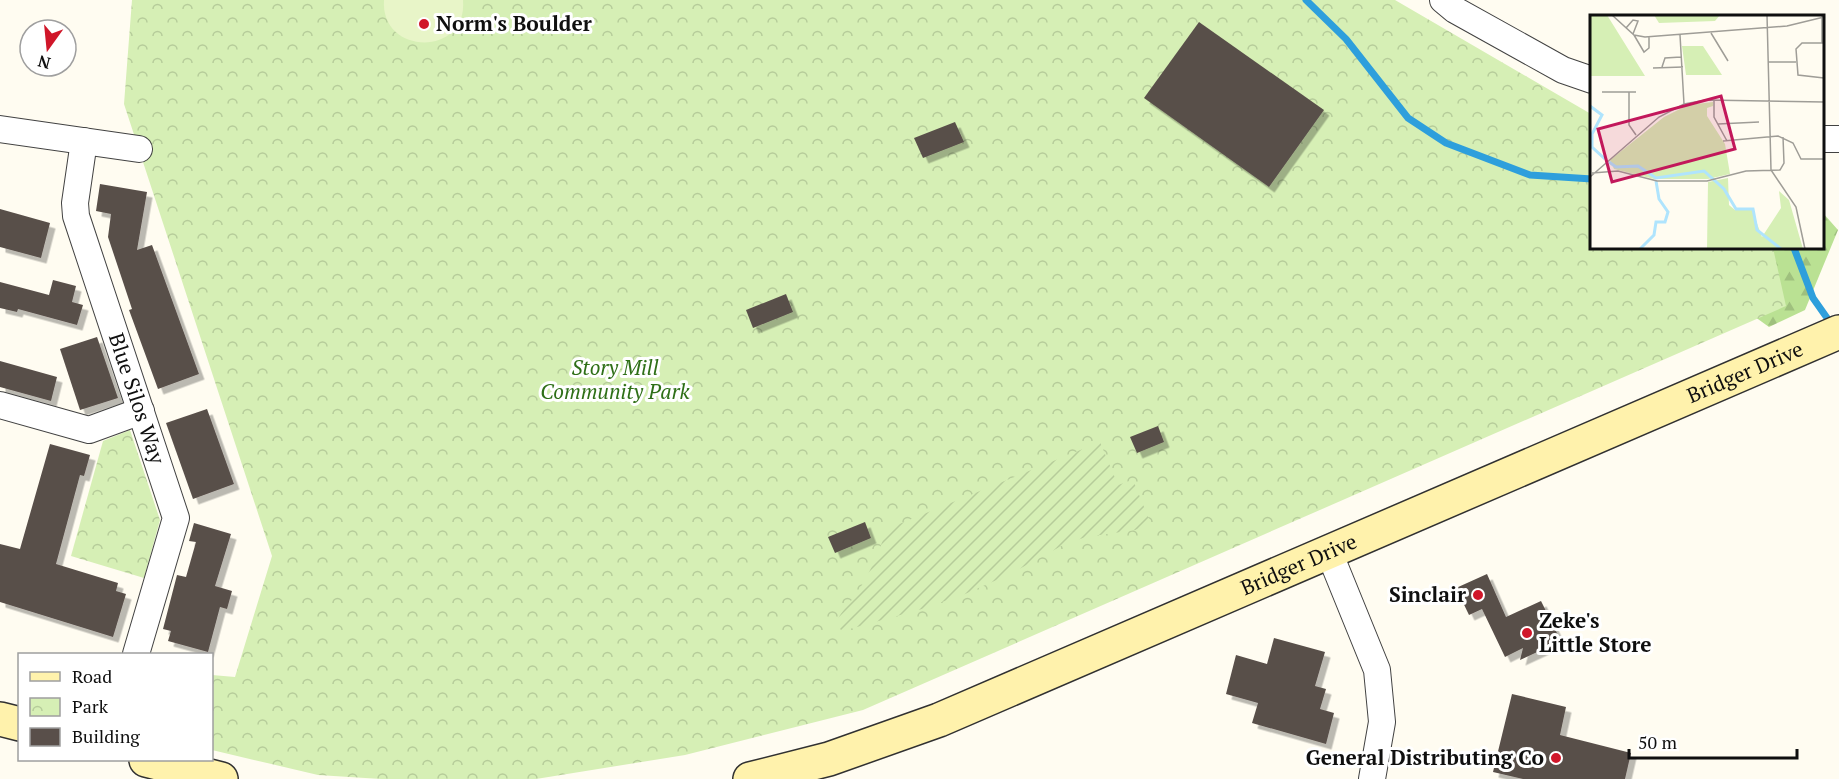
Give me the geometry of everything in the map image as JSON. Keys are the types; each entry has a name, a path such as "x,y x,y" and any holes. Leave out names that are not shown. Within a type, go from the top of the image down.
{"main road":[{"name":"Bridger Drive","path":"750,779 829,759 939,720 1839,332"},
{"path":"0,719 18,724"},
{"path":"154,761 221,779"}],"street":[{"path":"1443,0 1563,70 1590,79"},
{"path":"0,129 139,149"},
{"name":"Blue Silos Way","path":"84,141 75,203 76,216 176,518 136,653"},
{"path":"0,405 89,430 141,411"},
{"path":"1329,552 1377,670 1382,722 1372,779"}],"green space":[{"name":"Story Mill Community Park","path":"132,0 1395,0 1590,113 1590,249 1773,249 1786,306 863,710 685,755 536,779 381,779 318,775 213,750 213,675 235,677 272,556 124,104"},
{"name":"Norm's Boulder","path":"384,0 463,0 461,19 452,32 439,40 424,42 409,40 395,32 386,18"},
{"path":"1824,214 1838,230 1805,310 1769,327 1751,314 1706,249 1824,249"},
{"path":"130,430 160,520 144,578 71,556 103,441"},
{"path":"1100,442 1118,485 1133,480 1151,524 1135,530 1086,537 1065,544 1010,574 965,594 922,609 846,630 841,630 837,625 840,616 867,575 887,529"}],"building":[{"path":"1199,22 1324,110 1269,187 1144,98"},
{"path":"955,122 964,142 923,158 914,138"},
{"path":"100,184 147,192 137,250 152,245 199,374 158,389 129,310 132,309 108,237 111,214 96,211"},
{"path":"0,209 50,223 41,258 0,247"},
{"path":"53,280 76,286 72,302 83,305 77,325 18,309 17,312 0,308 0,282 49,295"},
{"path":"786,294 793,312 753,328 746,310"},
{"path":"97,337 118,398 80,410 60,349"},
{"path":"0,361 57,377 51,401 0,387"},
{"path":"207,409 234,484 193,499 166,423"},
{"path":"1158,426 1164,442 1137,453 1130,437"},
{"path":"50,444 90,455 84,476 80,475 56,564 118,583 116,591 126,594 113,637 0,602 0,544 20,549"},
{"path":"865,522 871,538 835,553 828,537"},
{"path":"194,523 231,534 215,586 232,591 227,609 220,607 208,652 168,641 171,631 163,629 177,575 186,577 196,542 189,541"},
{"path":"1487,574 1506,617 1541,601 1561,641 1520,660 1523,648 1505,657 1482,609 1469,615 1456,588"},
{"path":"1274,638 1325,652 1315,686 1326,689 1320,709 1334,713 1326,744 1252,723 1258,703 1226,694 1236,655 1267,664"},
{"path":"1512,694 1566,707 1560,735 1631,753 1625,779 1523,779 1493,772"}],"waterway":[{"path":"1306,0 1346,39 1408,118 1446,143 1530,175 1590,179"},
{"path":"1794,249 1813,298 1832,325"}],"place":[{"name":"Norm's Boulder","path":"424,24"},
{"name":"Sinclair","path":"1478,595"},
{"name":"Zeke's Little Store","path":"1527,633"},
{"name":"General Distributing Co","path":"1556,758"}]}
